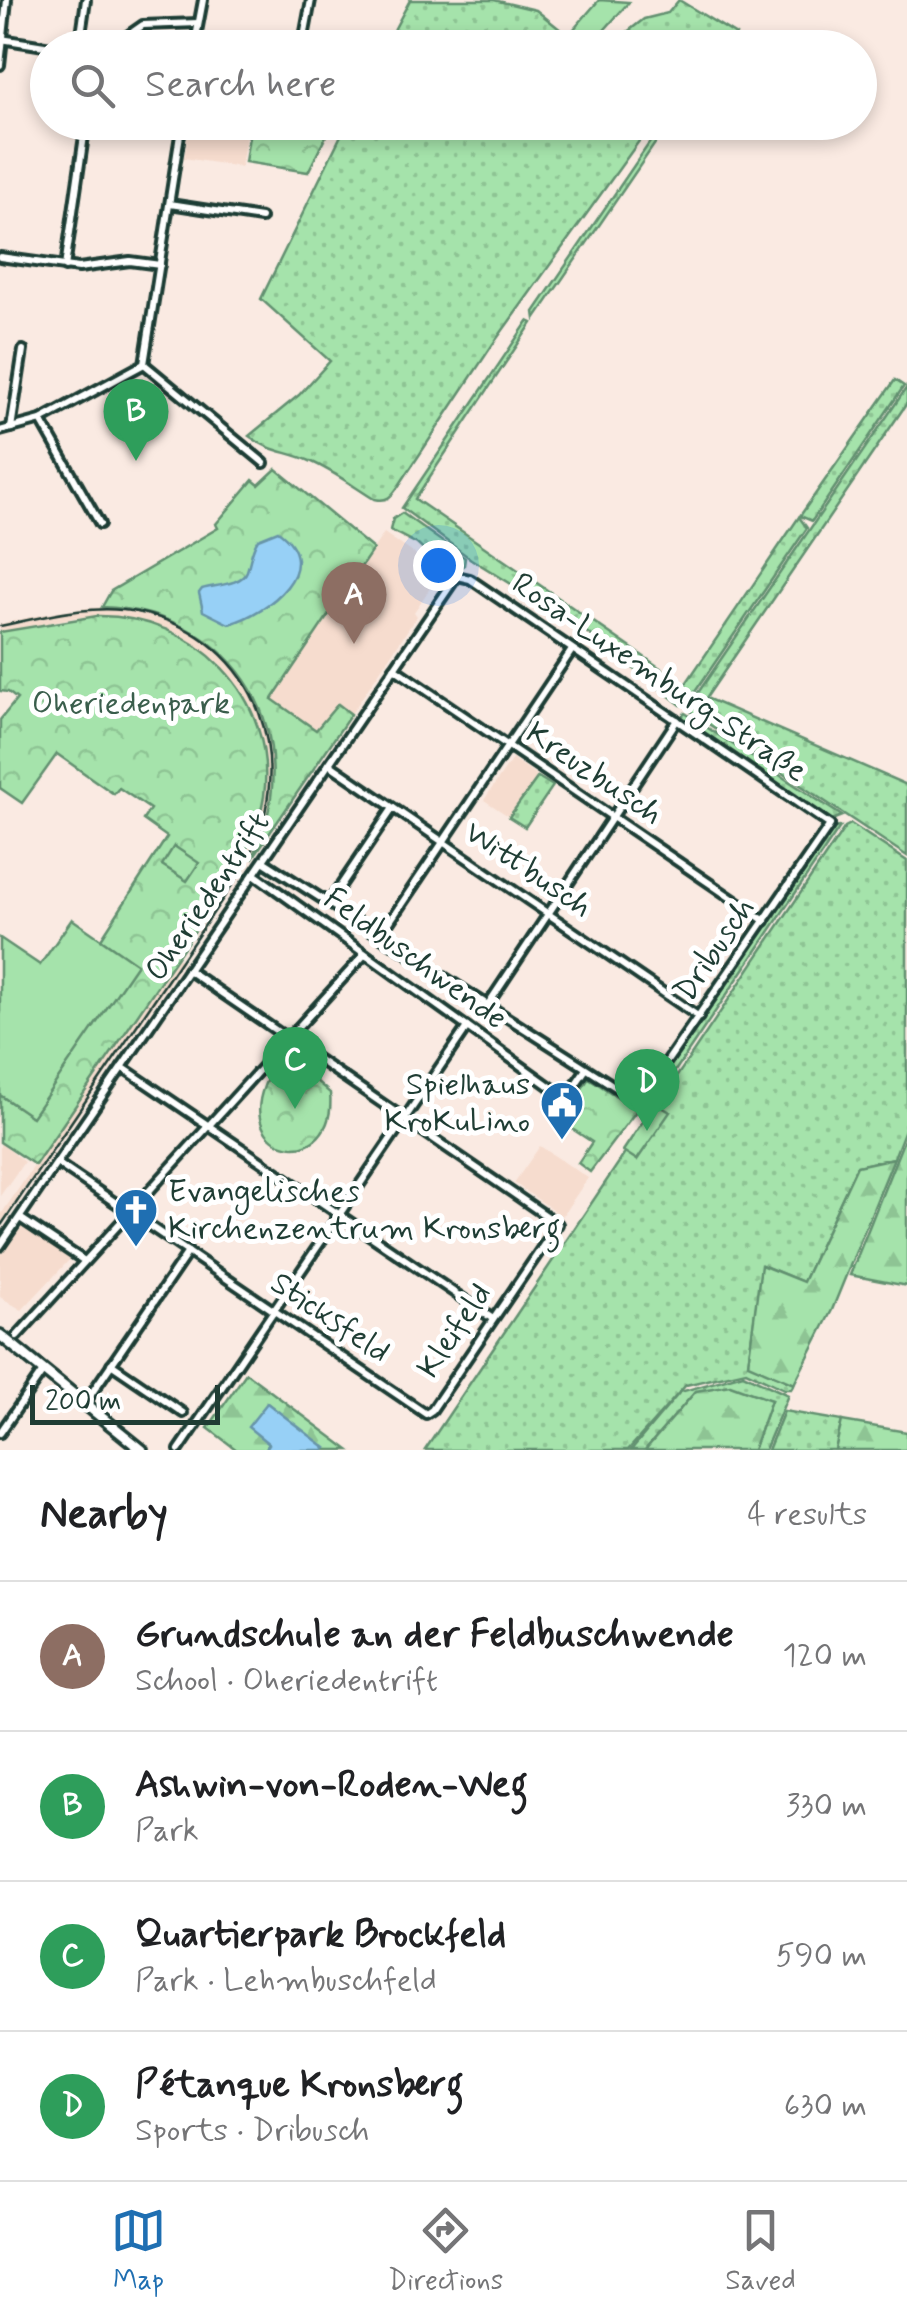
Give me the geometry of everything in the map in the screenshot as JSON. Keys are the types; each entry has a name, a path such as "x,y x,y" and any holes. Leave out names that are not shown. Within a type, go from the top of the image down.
{"main road":[{"path":"0,1336 142,1450"}],"street":[{"path":"0,65 8,0"},
{"path":"82,30 86,0"},
{"path":"197,30 202,0"},
{"path":"305,30 311,0"},
{"path":"136,30 143,25 198,23"},
{"path":"2,39 30,44"},
{"path":"65,267 83,140"},
{"path":"144,364 179,140"},
{"path":"170,204 261,218"},
{"path":"0,257 79,268 130,261 160,265"},
{"path":"11,428 23,350"},
{"path":"0,431 41,420 144,364"},
{"path":"144,364 264,463"},
{"path":"41,420 100,524"},
{"name":"Rosa-Luxemburg-Straße","path":"457,576 470,578 830,825"},
{"name":"Oheriedentrift","path":"0,1246 457,576"},
{"path":"380,936 572,650"},
{"name":"Kreuzbusch","path":"394,668 765,921"},
{"path":"487,1006 677,720"},
{"name":"Wittbusch","path":"329,764 699,1017"},
{"path":"329,903 393,808"},
{"name":"Dribusch","path":"639,1102 830,825"},
{"name":"Feldbuschwende","path":"263,860 639,1102"},
{"name":"Feldbuschwende","path":"254,874 566,1098 586,1069"},
{"path":"17,1336 365,954"},
{"path":"188,970 404,1119"},
{"path":"179,1450 467,1027"},
{"path":"122,1067 493,1320"},
{"name":"Kleifeld","path":"404,1119 558,1224 426,1414"},
{"name":"Sticksfeld","path":"57,1163 426,1414"},
{"path":"20,1218 83,1260"},
{"path":"85,1403 188,1252"},
{"path":"112,1364 183,1413"},
{"path":"0,1433 43,1371"}],"shaded area":[{"path":"187,140 245,140 241,167 184,158"},
{"path":"384,533 441,572 414,612 417,616 351,714 338,704 316,730 271,700"},
{"path":"124,607 166,618 204,638 226,657 257,700 272,744 273,796 259,846 243,873 237,869 260,818 265,760 252,712 219,663 179,634 132,618 78,617 0,632 0,624 40,615"},
{"path":"512,759 553,786 525,827 484,800"},
{"path":"176,957 183,962 0,1229 0,1216"},
{"path":"0,1142 24,1162 0,1196"},
{"path":"540,1146 588,1178 562,1216 514,1183"},
{"path":"21,1222 72,1257 22,1310 0,1297 0,1253"}],"green space":[{"path":"410,0 494,0 536,10 561,30 394,30"},
{"path":"599,0 629,2 604,30 573,30"},
{"path":"679,0 728,30 630,30 644,19 668,13"},
{"path":"248,140 324,140 308,172 245,162"},
{"path":"339,140 640,140 388,498 374,499 318,465 249,436 299,395 330,361 261,299"},
{"path":"651,140 657,140 535,319 534,312"},
{"path":"528,321 532,323 415,499 685,685 799,517 807,528 686,705 576,624 471,559 402,508"},
{"path":"895,380 904,386 812,521 800,516"},
{"path":"907,387 907,403 706,698 907,785 907,856 692,713 689,706"},
{"path":"276,469 373,549 272,699 316,730 338,704 351,714 252,859 268,813 273,768 266,727 250,689 225,656 191,631 150,614 102,607 111,591 218,528 216,524 253,480 259,485"},
{"path":"402,513 465,558 464,565 457,570 390,530 393,519"},
{"name":"Oheriedenpark","path":"97,616 133,619 166,630 196,646 222,668 243,695 257,726 265,760 264,796 257,825 237,869 35,1165 0,1142 0,1095 32,1116 136,964 101,939 167,837 143,820 150,809 119,788 114,794 57,754 22,803 0,788 0,720 17,699 0,691 0,632"},
{"path":"685,713 842,816 829,821 680,719"},
{"path":"538,777 553,786 525,827 509,817"},
{"path":"851,824 907,861 907,1124 894,1158 857,1166 803,1282 762,1265 748,1363 794,1384 791,1389 746,1371 686,1385 628,1450 425,1450 845,827"},
{"path":"840,827 648,1111 641,1107 832,828"},
{"path":"174,846 199,863 187,881 162,865"},
{"path":"72,919 137,964 32,1117 0,1095 0,938 40,965"},
{"path":"286,1069 306,1072 330,1093 328,1119 318,1137 304,1145 288,1146 273,1140 262,1126 259,1106 267,1079"},
{"path":"589,1078 637,1110 590,1172 578,1163 592,1142 560,1121"},
{"path":"655,1103 670,1112 637,1160 623,1151"},
{"path":"907,1132 907,1286 850,1275"},
{"path":"894,1158 832,1310 794,1384 748,1364 761,1265 803,1282 857,1166"},
{"path":"246,1373 349,1450 324,1450 267,1403 269,1444 265,1450 237,1450 208,1428"},
{"path":"743,1374 788,1395 765,1450 753,1450 771,1400 696,1391 645,1450 631,1450 680,1392"},
{"path":"730,1385 771,1400 753,1450 645,1450 696,1391"},
{"path":"784,1411 842,1421 835,1450 768,1450"},
{"path":"842,1421 907,1432 907,1450 835,1450"}],"water":[{"path":"278,531 292,545 297,559 287,587 260,610 229,624 203,611 199,593 202,589 244,576 258,539"},
{"path":"267,1403 326,1448 265,1450 269,1444 248,1427"}],"tram line":[{"path":"0,626 103,609 137,612 180,626 215,649 241,678 259,713 268,751 268,791 259,832 241,872 0,1227"}],"place":[{"name":"Ashwin-von-Roden-Weg","path":"136,461"},
{"name":"Grundschule an der Feldbuschwende","path":"354,644"},
{"name":"Quartierpark Brockfeld","path":"295,1109"},
{"name":"Pétanque Kronsberg","path":"647,1131"},
{"name":"Spielhaus KroKuLino","path":"562,1141"},
{"name":"Evangelisches Kirchenzentrum Kronsberg","path":"136,1248"}]}
